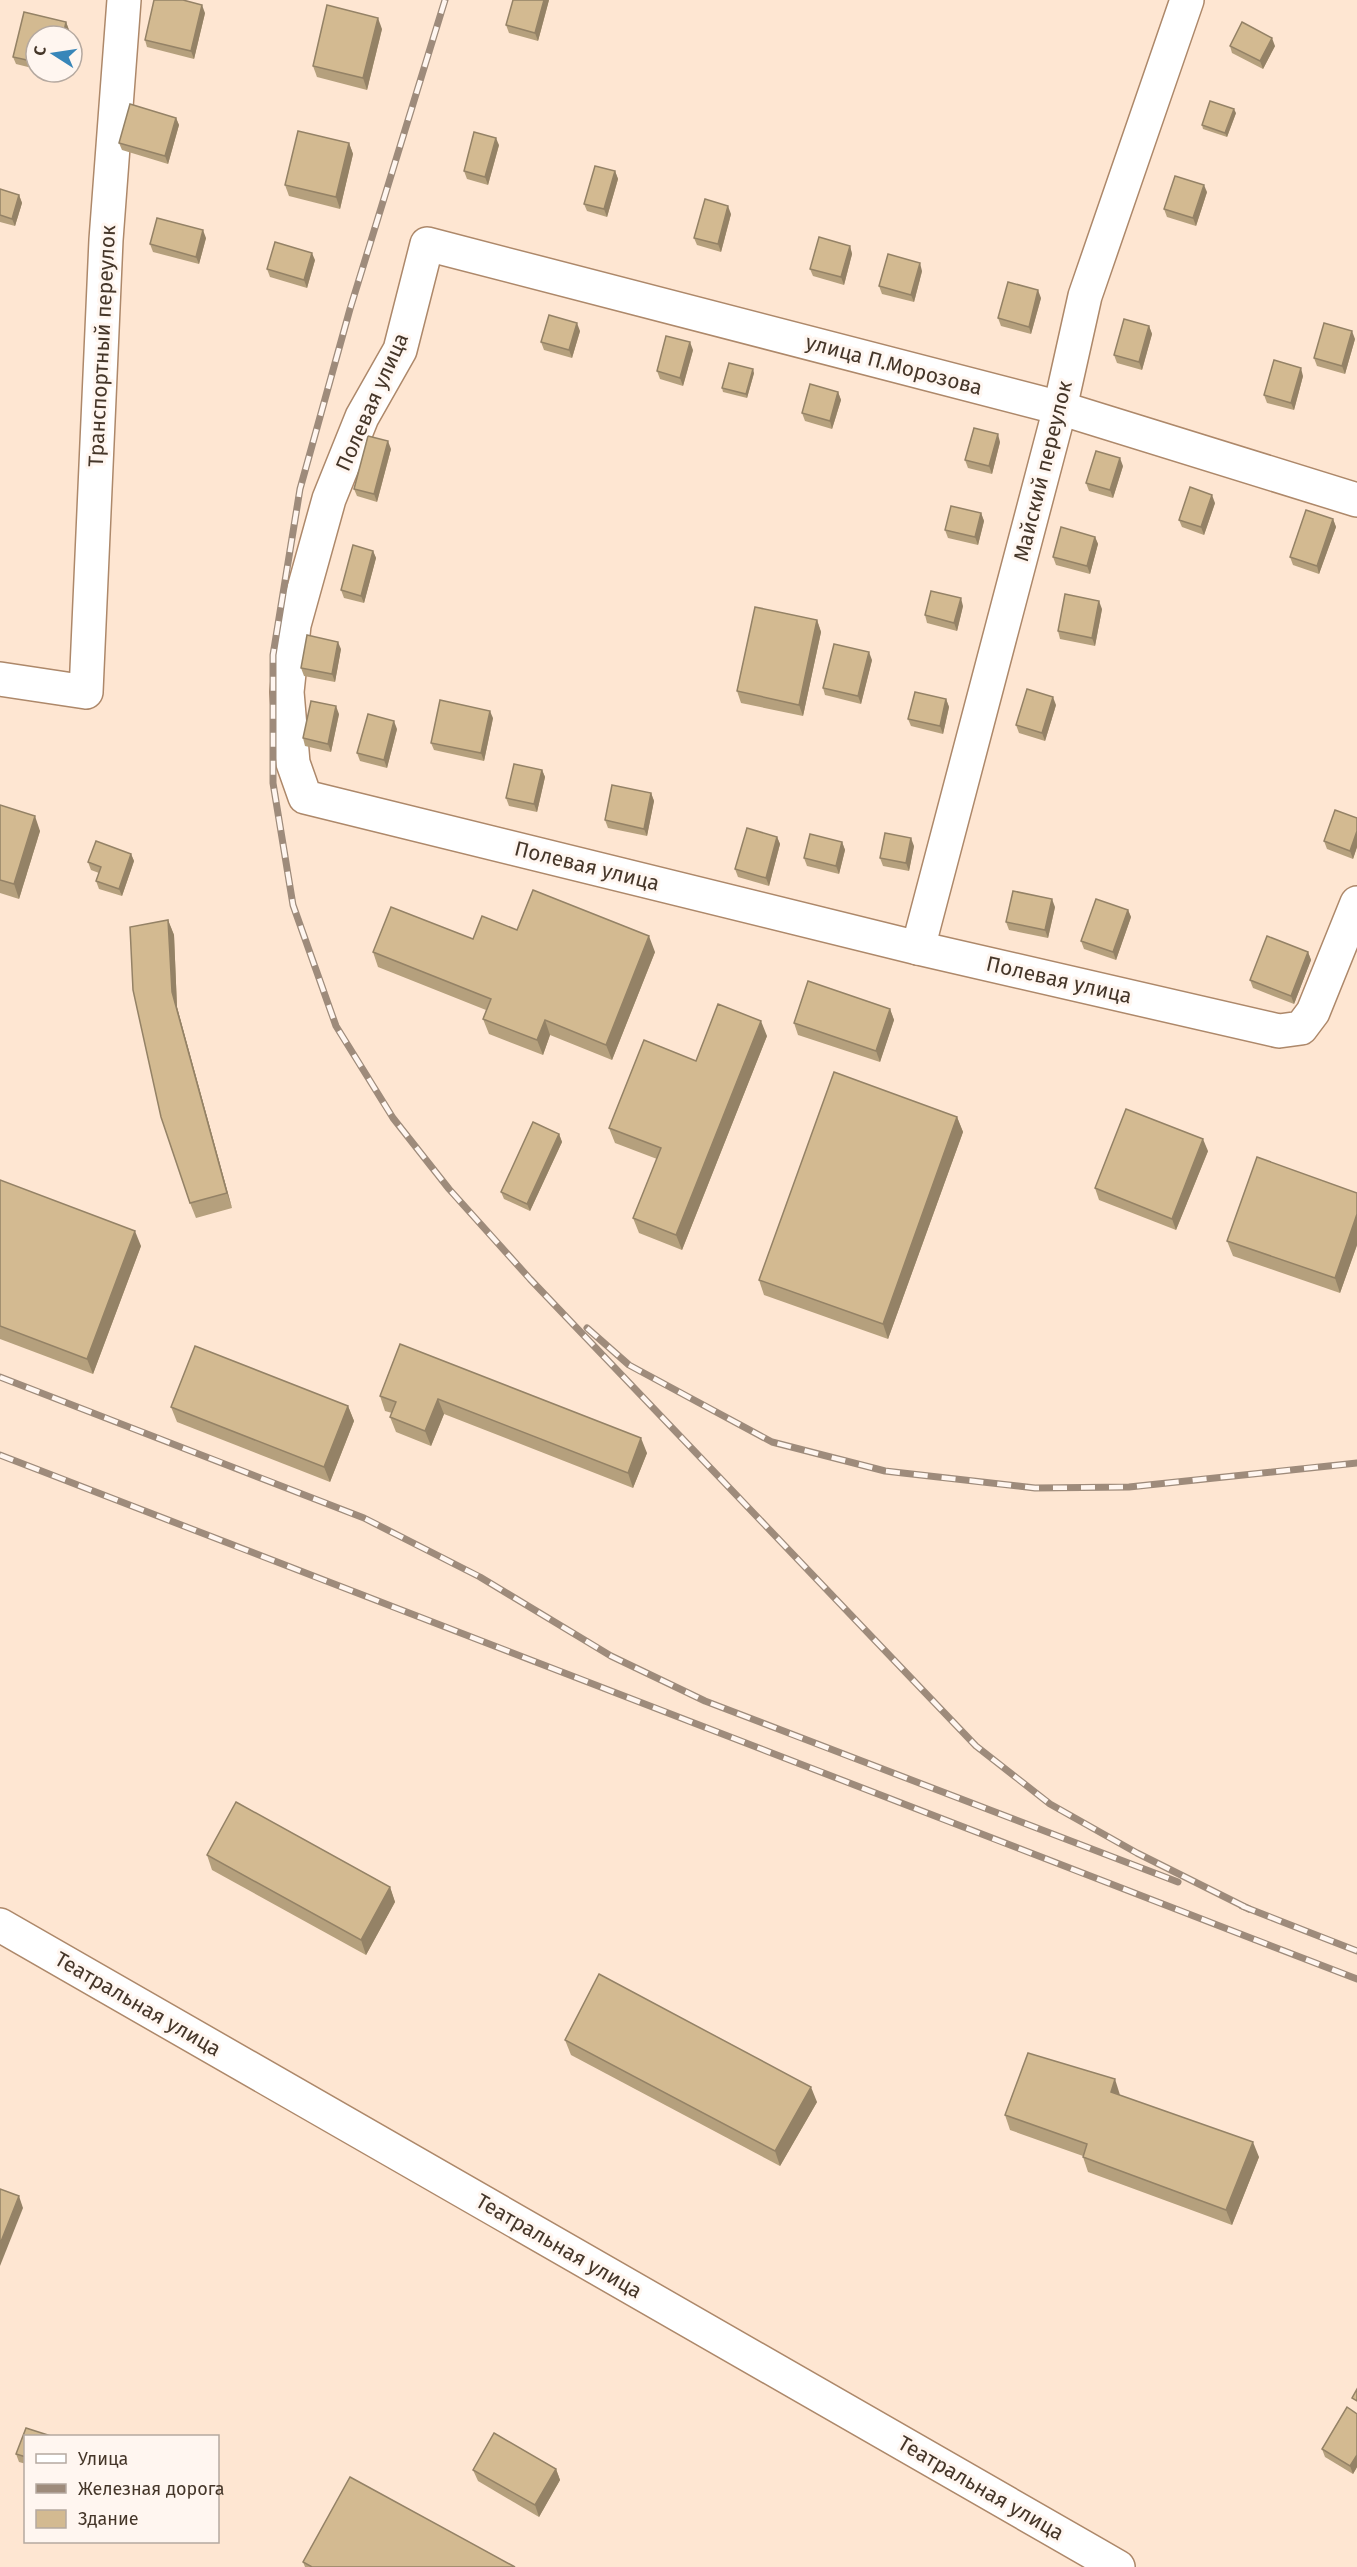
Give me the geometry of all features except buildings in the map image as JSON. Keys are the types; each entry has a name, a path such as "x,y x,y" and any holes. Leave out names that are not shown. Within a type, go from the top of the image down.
{"street":[{"name":"Транспортный переулок","path":"0,679 86,692 106,240 124,0"},
{"name":"Майский переулок","path":"918,948 1060,408 1085,296 1187,0"},
{"name":"улица П.Морозова","path":"427,244 1060,408 1357,500"},
{"name":"Полевая улица","path":"427,244 400,350 362,417 329,499 294,625 287,692 293,763 305,798 918,948 1279,1031 1300,1028 1313,1012 1357,903"},
{"name":"Театральная улица","path":"0,1925 1118,2567"}],"railway":[{"path":"445,0 350,309 300,489 273,655 273,783 293,905 336,1026 393,1118 449,1189 530,1279 976,1746 1050,1804 1137,1853 1249,1909"},
{"path":"587,1328 629,1365 772,1442 885,1471 1035,1488 1129,1487 1357,1463"},
{"path":"0,1377 364,1518 480,1577 611,1656 705,1701 1178,1882"},
{"path":"0,1455 1357,1979"},
{"path":"1242,1906 1357,1951"}]}
